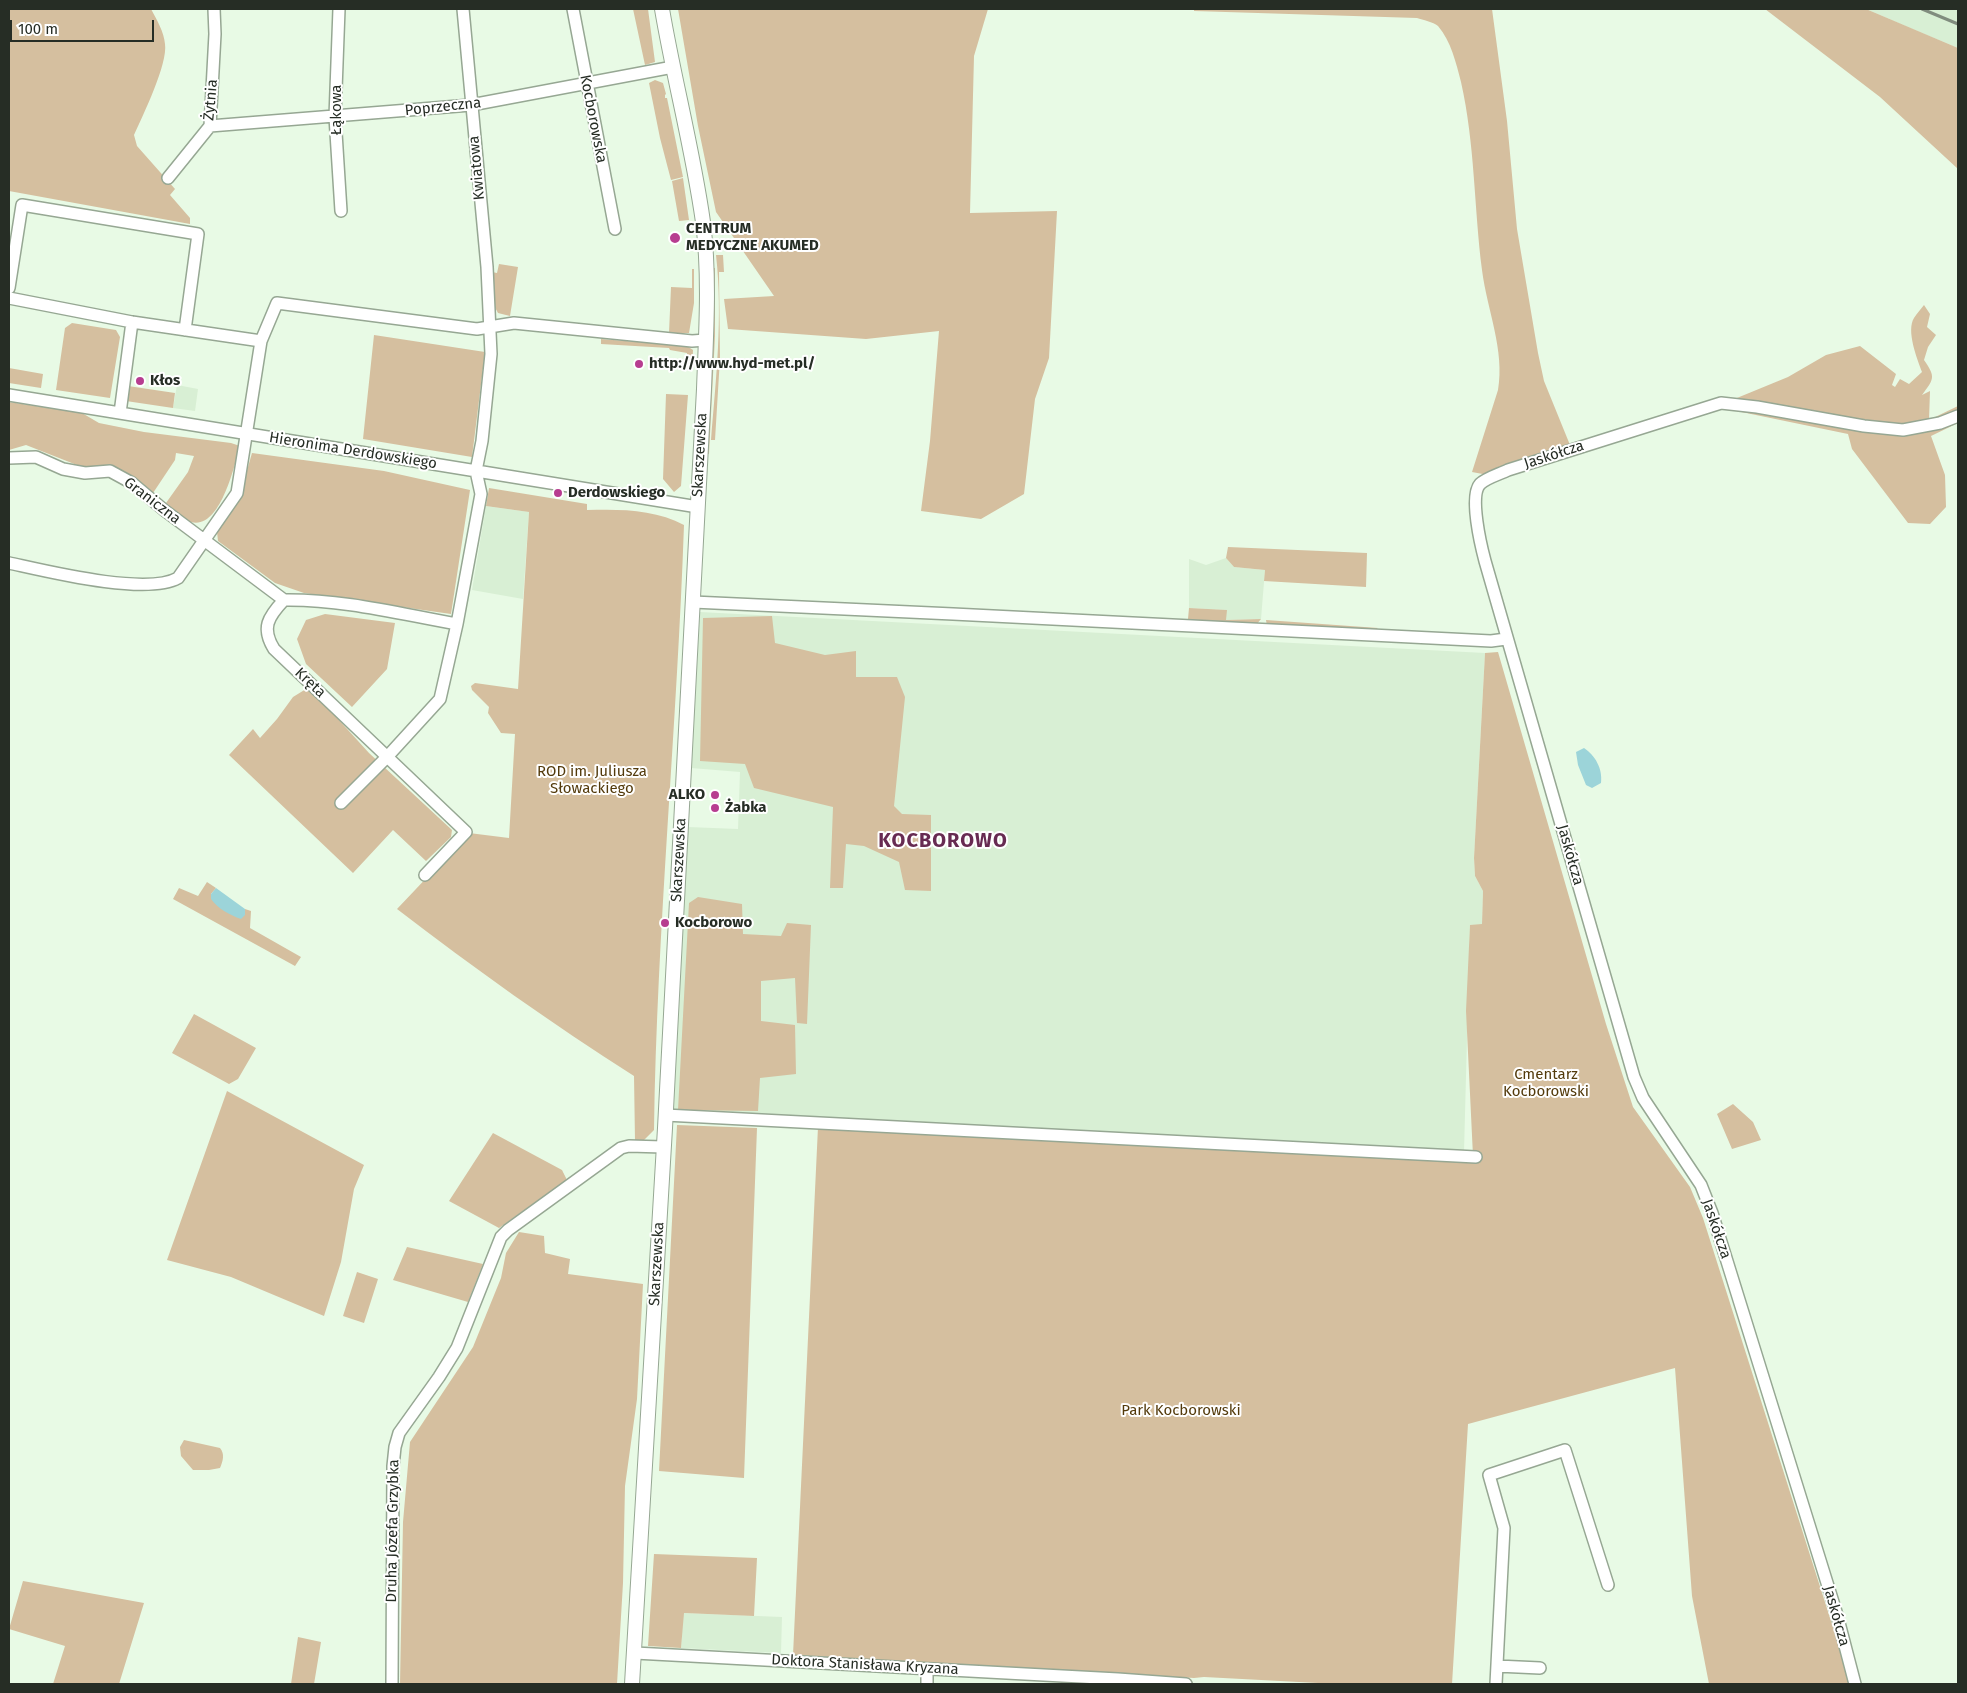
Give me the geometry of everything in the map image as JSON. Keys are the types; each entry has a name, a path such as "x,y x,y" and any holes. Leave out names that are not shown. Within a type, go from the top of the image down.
{"main road":[{"name":"Skarszewska","path":"632,1684 664,1147 698,507 708,279 703,223 662,9"}],"street":[{"name":"Żytnia","path":"168,178 210,126 215,34 214,9"},
{"name":"Łąkowa","path":"339,9 335,116 341,211"},
{"name":"Kwiatowa","path":"463,9 486,267 491,354 482,441 476,471"},
{"name":"Kocborowska","path":"572,9 615,229"},
{"name":"Poprzeczna","path":"210,126 471,105 674,67"},
{"path":"9,288 22,205 198,234 185,330"},
{"path":"9,298 132,322 261,341"},
{"path":"9,563 98,581 157,584 169,583 178,578 237,493 248,434 261,341 277,304 477,329 514,323 692,341 706,340"},
{"path":"120,413 132,322"},
{"name":"Hieronima Derdowskiego","path":"9,395 698,507"},
{"name":"Jaskółcza","path":"1855,1684 1837,1615 1712,1213 1701,1185 1643,1098 1634,1077 1506,639 1476,526 1476,495 1478,485 1508,470 1720,403 1757,407 1864,426 1903,430 1940,423 1958,416"},
{"name":"Graniczna","path":"9,458 36,457 64,469 85,474 110,471 132,484 204,540"},
{"path":"341,803 388,757 440,699 457,624 480,494 476,471"},
{"path":"204,540 284,600 308,600 363,606 457,624"},
{"name":"Kręta","path":"284,600 273,612 268,623 267,637 274,649 466,832 425,874"},
{"path":"692,602 1491,641 1506,639"},
{"path":"665,1115 1476,1157"},
{"name":"Druha Józefa Grzybka","path":"392,1684 393,1466 395,1447 400,1433 412,1412 440,1377 457,1348 501,1237 621,1148 629,1146 664,1147"},
{"path":"1496,1684 1504,1528 1489,1475 1565,1450 1608,1585"},
{"name":"Doktora Stanisława Kryzana","path":"635,1653 928,1669 999,1679 1118,1678 1140,1683 1186,1684"},
{"path":"1497,1666 1540,1668"},
{"path":"927,1684 928,1669"}],"shaded area":[{"path":"1866,9 1958,9 1958,48 1910,28"},
{"path":"177,385 198,389 195,411 173,408"},
{"path":"486,506 529,512 523,599 472,590"},
{"path":"1226,558 1234,567 1265,570 1261,619 1226,620 1226,610 1189,608 1189,559 1206,565"},
{"path":"700,612 1485,653 1474,858 1475,876 1483,891 1482,925 1470,925 1464,1152 672,1111 688,827 738,829 740,772 691,768"},
{"path":"683,1613 782,1617 781,1653 681,1648"}],"green space":[{"path":"9,9 151,9 163,35 165,53 154,90 134,135 137,146 175,189 170,195 190,218 190,224 9,191"},
{"path":"633,9 648,9 655,62 645,65"},
{"path":"678,9 988,9 974,56 970,213 1057,211 1049,358 1035,399 1024,494 981,519 921,511 930,441 939,331 866,339 728,329 724,299 774,296 716,212 698,126"},
{"path":"1194,9 1492,9 1507,121 1517,229 1538,353 1544,381 1570,445 1488,475 1472,472 1498,390 1499,360 1482,270 1466,105 1452,52 1443,32 1438,26 1417,18 1194,11"},
{"path":"1765,9 1866,9 1958,48 1958,169 1880,97"},
{"path":"655,80 663,83 683,177 671,180 649,83"},
{"path":"683,178 689,220 679,221 672,181"},
{"path":"716,255 723,255 724,272 719,272 720,358 715,440 711,440 719,325"},
{"path":"499,264 518,267 510,316 498,313 491,300 492,272 497,273"},
{"path":"712,268 715,268 715,336 709,454 706,453"},
{"path":"692,269 694,269 694,303 689,333 669,333 671,287 692,288"},
{"path":"1924,305 1930,314 1927,327 1936,335 1928,347 1924,360 1932,374 1931,381 1922,395 1930,391 1929,420 1958,406 1958,413 1935,423 1904,426 1846,421 1732,400 1788,377 1826,355 1860,346 1896,374 1892,385 1895,387 1900,379 1909,384 1922,372 1913,345 1911,330 1914,318"},
{"path":"72,323 116,330 120,337 110,398 56,390 65,328"},
{"path":"374,335 485,352 472,457 363,439"},
{"path":"601,339 687,346 693,350 692,371 687,370 687,353 670,350 669,348 601,344"},
{"path":"9,368 43,374 41,388 9,383"},
{"path":"128,386 175,393 173,408 126,401"},
{"path":"666,394 688,395 681,486 674,492 663,479"},
{"path":"9,402 82,413 99,423 144,432 231,443 240,446 230,481 218,507 201,522 191,522 166,503 188,472 194,456 176,453 175,460 153,493 116,470 82,467 26,445 9,450"},
{"path":"1722,408 1742,408 1902,432 1958,418 1958,423 1931,436 1945,475 1946,507 1930,524 1908,523 1852,449 1848,434"},
{"path":"252,453 384,471 470,490 451,614 304,593 275,583 218,541 217,532 240,495"},
{"name":"ROD im. Juliusza Słowackiego","path":"489,488 587,504 587,510 624,510 649,513 684,525 659,979 654,1130 642,1142 635,1141 634,1076 514,995 397,909 469,833 509,838 515,734 501,733 488,713 489,707 472,690 471,686 475,683 518,689 529,512 486,506"},
{"path":"1228,547 1367,553 1366,587 1264,581 1265,570 1234,567 1226,558"},
{"path":"1189,608 1227,610 1226,620 1261,619 1256,625 1189,621"},
{"path":"325,614 395,623 387,669 352,707 306,664 297,639 306,620"},
{"path":"772,616 775,643 825,655 856,651 856,677 897,677 905,697 894,806 902,814 931,815 931,891 905,890 899,862 864,846 846,844 843,888 830,888 833,807 754,788 745,764 700,761 703,618"},
{"path":"1266,620 1378,628 1374,631 1267,626"},
{"name":"Park Kocborowski","path":"1498,652 1606,1024 1633,1107 1690,1187 1703,1218 1850,1681 1848,1684 1709,1684 1692,1596 1675,1368 1468,1424 1452,1684 1337,1684 1194,1678 793,1655 818,1127 1473,1156 1466,1011 1470,925 1482,924 1483,891 1475,876 1474,858 1485,653"},
{"path":"306,689 328,708 369,753 452,830 451,837 426,861 393,830 353,873 229,755 253,729 260,738 293,697"},
{"path":"207,882 216,888 211,894 245,915 245,909 251,911 250,928 301,957 295,966 173,899 179,888 198,896"},
{"path":"698,897 742,904 743,934 781,936 787,923 811,925 807,1024 797,1023 795,978 761,981 761,1021 795,1025 796,1074 760,1078 758,1111 678,1110 689,903"},
{"path":"194,1014 256,1048 238,1079 229,1084 172,1053"},
{"path":"227,1091 364,1165 354,1189 341,1262 324,1316 231,1277 167,1260"},
{"path":"1733,1104 1753,1122 1761,1140 1732,1149 1717,1114"},
{"path":"677,1125 757,1128 744,1478 659,1471"},
{"path":"493,1133 562,1170 567,1180 499,1228 449,1201"},
{"path":"519,1232 544,1236 545,1253 570,1259 568,1274 643,1284 637,1399 625,1486 623,1583 617,1684 400,1684 403,1522 410,1442 473,1347 501,1278 506,1253"},
{"path":"407,1247 483,1264 468,1302 393,1280"},
{"path":"357,1272 378,1279 364,1323 343,1316"},
{"path":"184,1440 220,1448 223,1458 220,1468 193,1470 181,1456 180,1447"},
{"path":"654,1554 757,1558 754,1616 684,1613 681,1648 648,1646"},
{"path":"23,1581 144,1603 119,1684 53,1684 65,1646 9,1629"},
{"path":"298,1637 321,1642 314,1684 291,1684"}],"water":[{"path":"1584,748 1595,758 1601,773 1601,783 1592,788 1586,785 1578,765 1576,752"},
{"path":"216,888 245,909 245,915 241,919 224,911 214,903 211,899 211,894"}],"railway":[{"path":"1922,9 1958,24"}],"place":[{"name":"CENTRUM MEDYCZNE AKUMED","path":"675,238"},
{"name":"http://www.hyd-met.pl/","path":"639,364"},
{"name":"Kłos","path":"140,381"},
{"name":"Derdowskiego","path":"558,493"},
{"name":"ALKO","path":"715,795"},
{"name":"Żabka","path":"715,808"},
{"name":"Kocborowo","path":"665,923"}],"district":[{"name":"KOCBOROWO","path":"943,841"}],"park label":[{"name":"Cmentarz Kocborowski","path":"1546,1084"}]}
